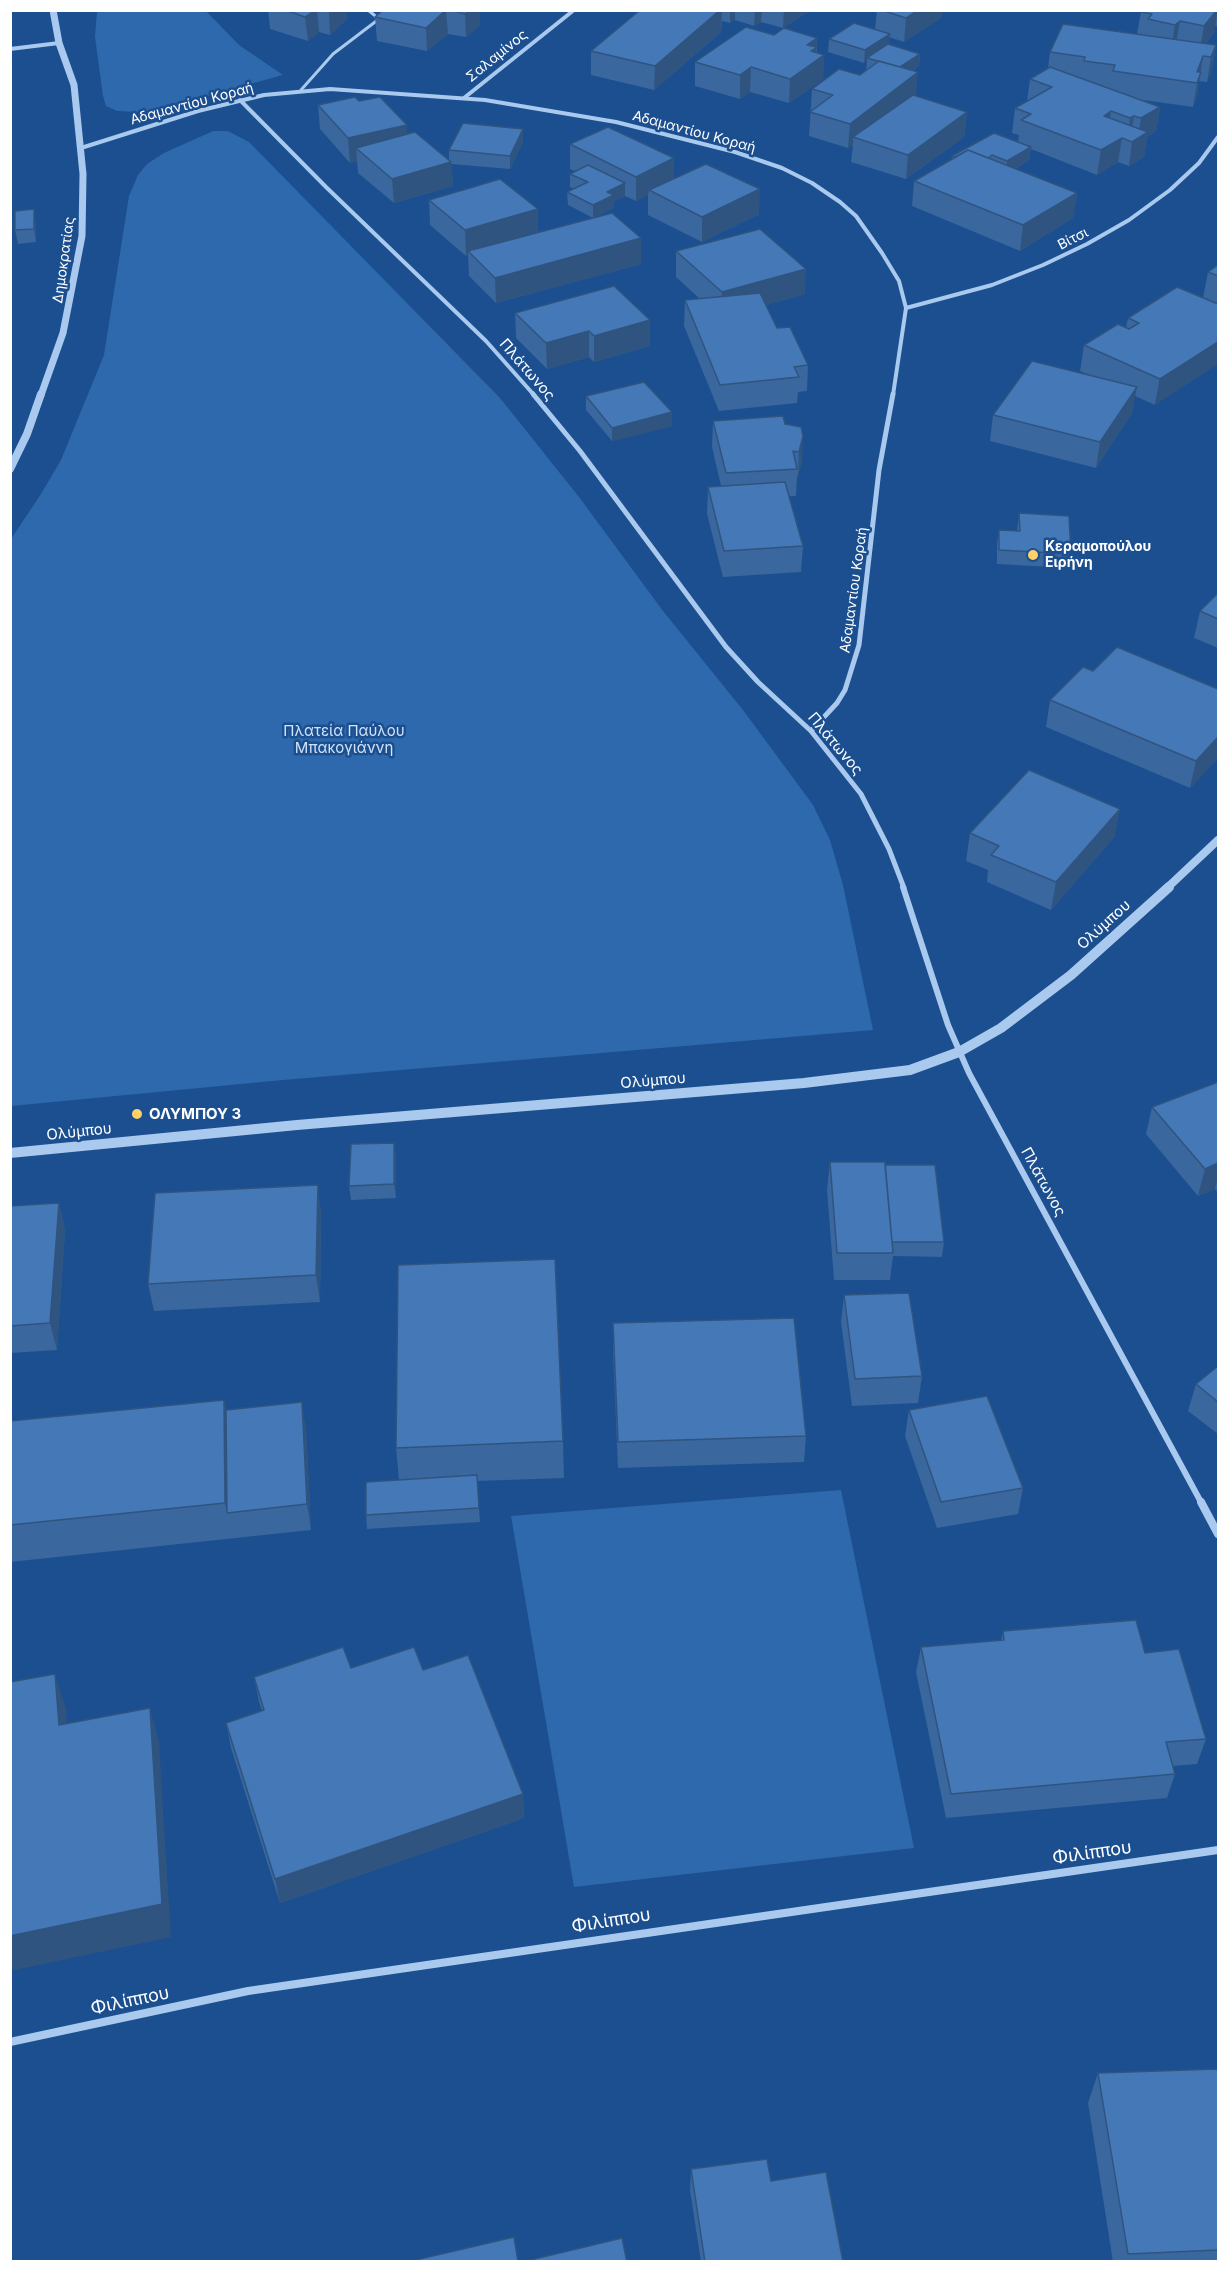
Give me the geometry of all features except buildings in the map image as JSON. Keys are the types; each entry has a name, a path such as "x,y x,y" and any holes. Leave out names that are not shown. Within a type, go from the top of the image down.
{"street":[{"name":"Δημοκρατίας","path":"10,469 44,390 70,304 82,236 81,148 74,85 59,43 53,10"},
{"name":"Σαλαμίνος","path":"464,98 532,41 574,10"},
{"path":"10,49 59,43"},
{"name":"Αδαμαντίου Κοραή","path":"81,148 240,100 301,90 359,90 464,98 661,132 735,152 798,176 840,202 856,216 894,271 903,292 906,308 902,346 879,470 859,645 845,690 837,703 811,731"},
{"name":"Πλάτωνος","path":"240,100 326,187 486,341 580,451 731,653 811,731 861,794 889,849 921,935 959,1052 1218,1534"},
{"name":"Βίτσι","path":"906,308 963,294 1022,274 1097,239 1147,207 1187,176 1218,137"},
{"name":"Ολύμπου","path":"10,1153 297,1125 853,1079 910,1070 959,1052 1001,1028 1071,975 1218,840"},
{"name":"Φιλίππου","path":"10,2042 248,1991 661,1929 1218,1850"}],"lane":[{"path":"301,90 333,54 380,19 368,10"}],"green space":[{"path":"97,11 206,11 239,45 283,75 156,110 117,111 106,106 103,96 95,37"},
{"name":"Πλατεία Παύλου Μπακογιάννη","path":"213,131 228,131 249,142 500,398 579,497 663,611 743,710 813,805 830,840 843,885 873,1030 283,1080 11,1106 11,539 61,460 104,355 129,196 138,175 147,164 164,153"},
{"path":"841,1490 914,1848 574,1887 511,1516"}],"place":[{"name":"Κεραμοπούλου Ειρήνη","path":"1033,555"},
{"name":"ΟΛΥΜΠΟΥ 3","path":"137,1114"}]}
